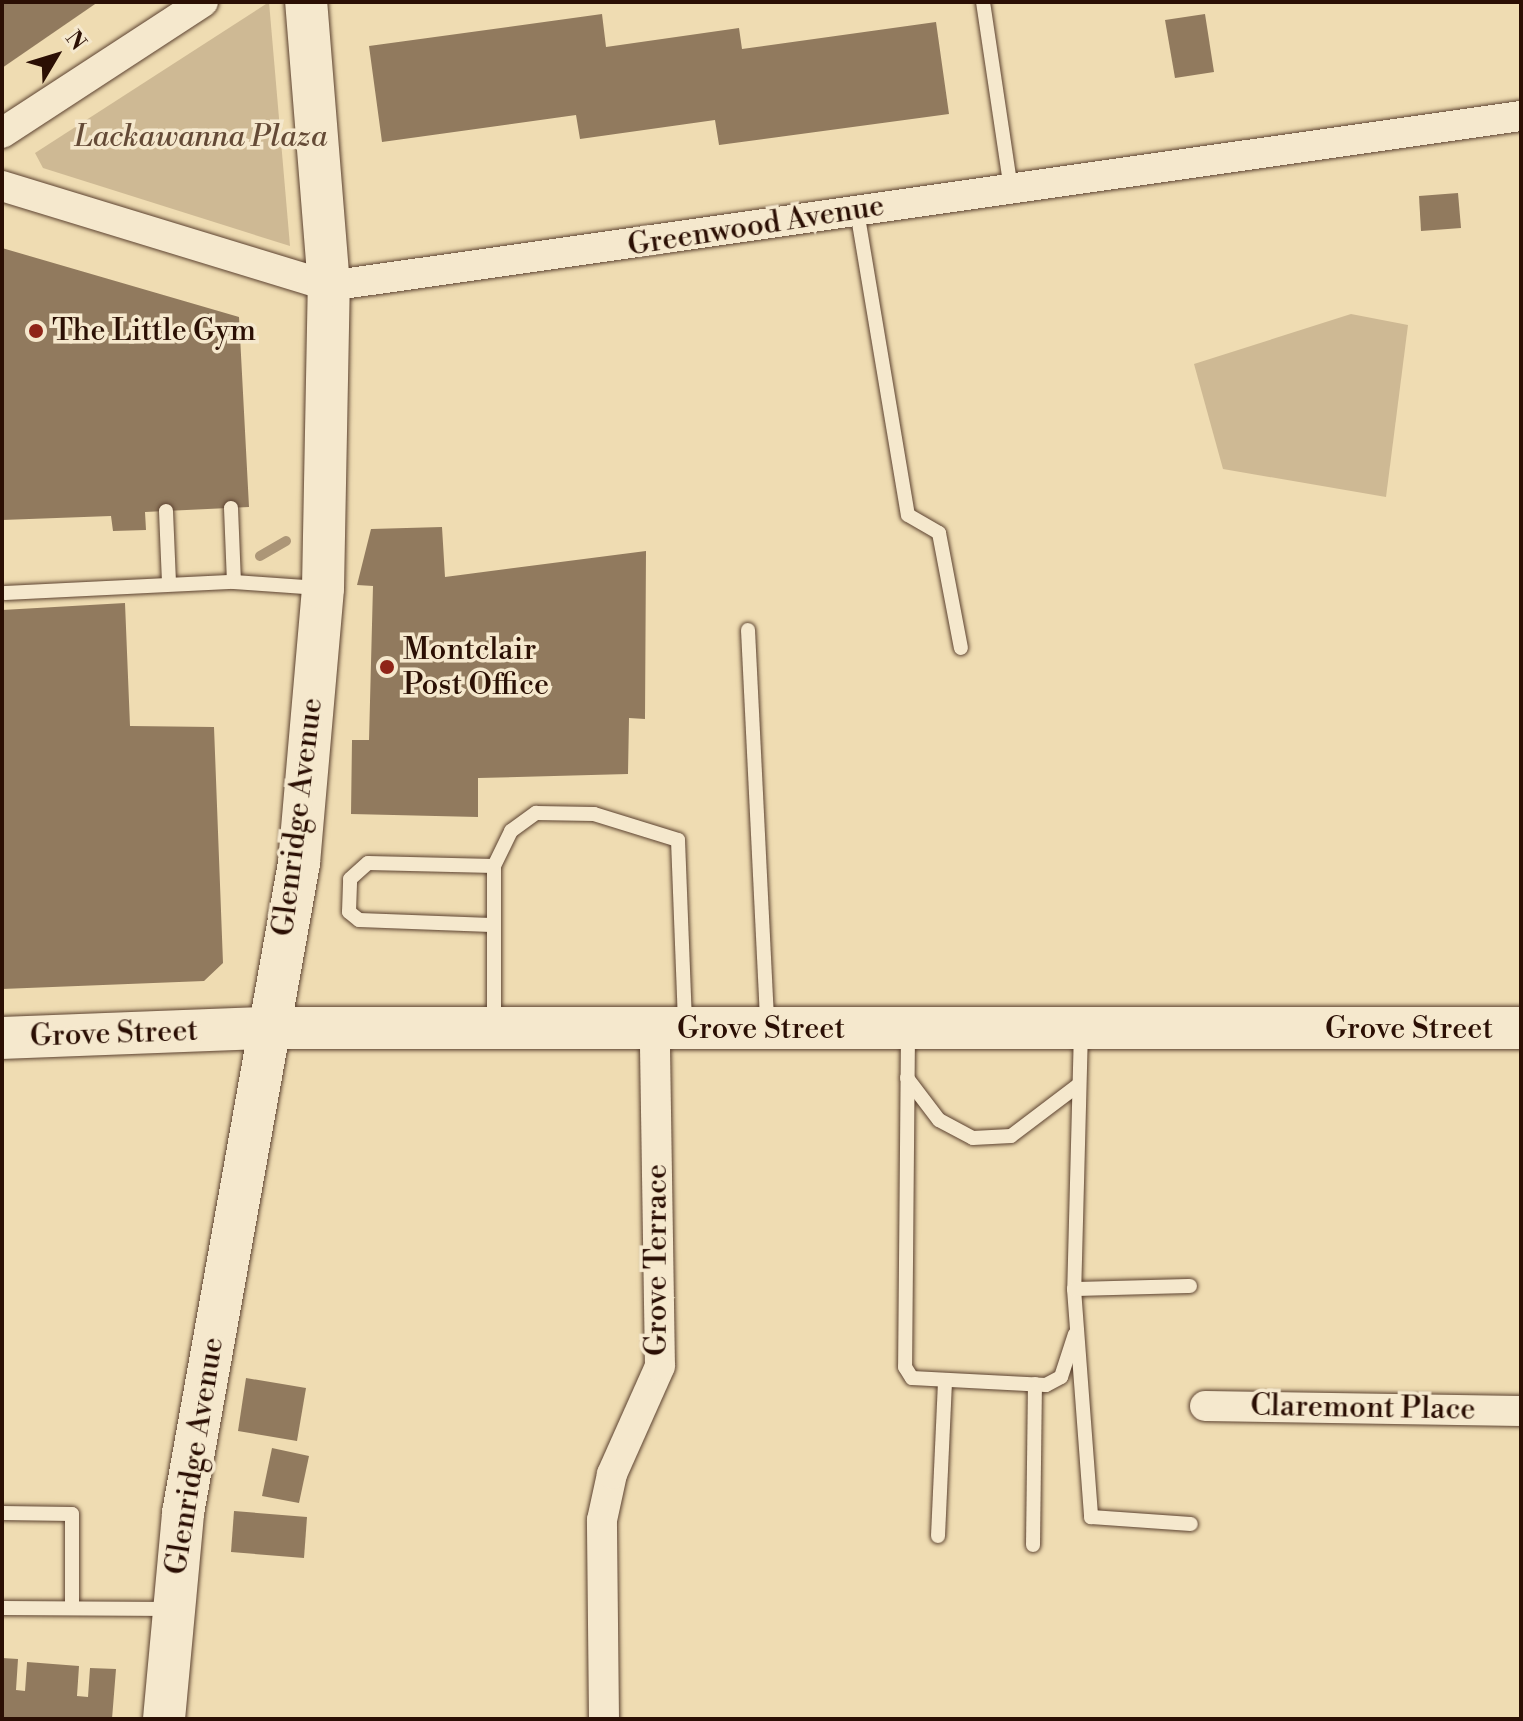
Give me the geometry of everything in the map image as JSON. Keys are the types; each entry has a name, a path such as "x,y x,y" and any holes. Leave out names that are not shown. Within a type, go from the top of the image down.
{"street":[{"path":"2,133 203,2"},
{"name":"Glenridge Avenue","path":"164,1719 172,1609 267,1028 299,863 323,588 329,286 306,2"},
{"name":"Greenwood Avenue","path":"2,186 329,286 1521,116"},
{"name":"Grove Street","path":"2,1038 267,1028 1521,1028"},
{"name":"Grove Terrace","path":"604,1719 602,1520 612,1474 660,1366 670,1029"},
{"name":"Claremont Place","path":"1205,1406 1521,1411"}],"lane":[{"path":"983,2 1011,189"},
{"path":"857,211 908,515 939,533 961,648"},
{"path":"231,508 234,582"},
{"path":"166,511 169,583"},
{"path":"5,593 169,583 234,582 323,588"},
{"path":"748,630 767,1029"},
{"path":"494,1029 491,925 494,866 511,831 536,813 625,820 678,840 670,1029"},
{"path":"491,925 359,920 349,912 350,879 368,863 494,866"},
{"path":"908,1029 905,1367 912,1378 1035,1384 1061,1377 1076,1332"},
{"path":"1081,1029 1077,1086 1074,1289 1091,1517 1191,1524"},
{"path":"907,1078 939,1120 973,1138 1011,1136 1077,1086"},
{"path":"1074,1289 1190,1286"},
{"path":"938,1536 945,1380"},
{"path":"1033,1545 1035,1384"},
{"path":"2,1513 72,1514 72,1608"},
{"path":"2,1608 172,1609"}],"green space":[{"name":"Lackawanna Plaza","path":"269,2 290,246 43,168 35,153"},
{"path":"1351,314 1408,325 1386,497 1223,469 1194,364"}],"building":[{"path":"2,2 98,2 2,68"},
{"path":"602,14 606,47 739,28 742,49 936,22 949,114 719,145 715,120 580,139 576,115 382,142 369,46"},
{"path":"1205,14 1214,72 1175,78 1165,20"},
{"path":"1458,193 1461,228 1421,231 1419,196"},
{"path":"2,248 239,317 249,507 145,512 146,530 113,531 111,516 2,520"},
{"path":"442,527 445,577 646,551 645,719 629,718 628,774 478,778 478,817 351,814 352,740 369,740 373,586 357,585 371,529"},
{"path":"125,603 130,726 214,727 223,963 204,981 2,989 2,610"},
{"path":"246,1378 306,1388 297,1441 238,1431"},
{"path":"272,1448 309,1456 299,1503 262,1496"},
{"path":"234,1511 307,1517 304,1558 231,1552"},
{"path":"2,1658 18,1659 16,1690 25,1691 27,1662 79,1666 77,1696 88,1697 90,1668 116,1669 112,1719 2,1719"}],"waterway":[{"path":"260,556 286,541"}],"place":[{"name":"The Little Gym","path":"36,331"},
{"name":"Montclair Post Office","path":"387,667"}]}
